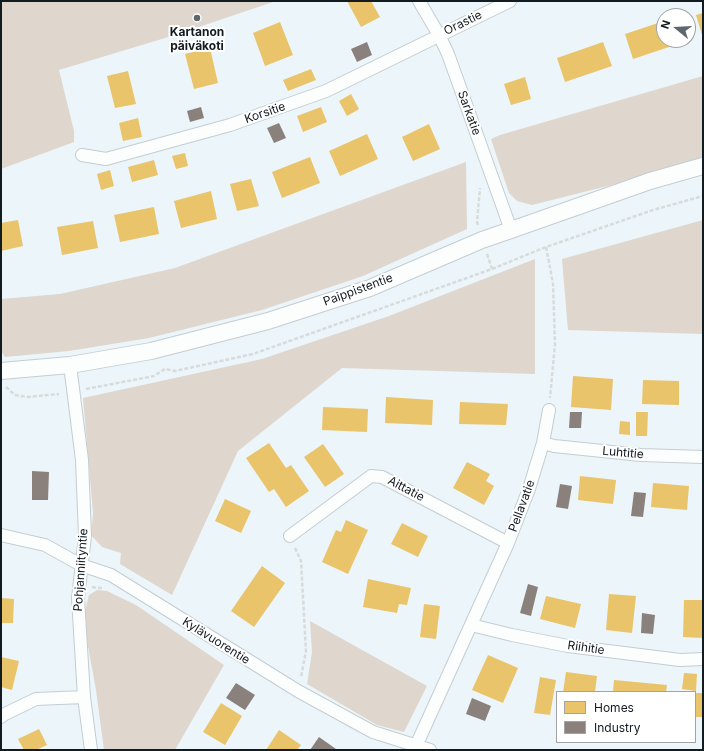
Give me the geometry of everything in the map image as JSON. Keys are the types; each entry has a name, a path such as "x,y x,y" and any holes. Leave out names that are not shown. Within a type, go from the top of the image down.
{"street":[{"name":"Sarkatie","path":"419,1 439,35 448,54 511,230"},
{"name":"Orastie","path":"439,35 510,1"},
{"name":"Korsitie","path":"82,155 106,159 230,125 326,91 439,35"},
{"name":"Paippistentie","path":"1,371 70,365 151,351 268,321 370,288 482,240 650,181 703,166"},
{"name":"Pohjanniityntie","path":"70,365 82,460 85,536 78,598 84,697 91,750"},
{"name":"Pellavatie","path":"416,746 508,543 529,489 543,443 549,410"},
{"name":"Luhtitie","path":"543,443 554,446 641,455 703,457"},
{"name":"Aittatie","path":"290,536 370,476 382,477 508,543"},
{"name":"Kylävuorentie","path":"1,535 45,545 81,565 111,575 298,692 373,732 430,750"},
{"name":"Riihitie","path":"471,625 568,646 680,660 703,659"},
{"path":"1,717 36,698 84,697"}],"path":[{"path":"480,183 477,222 492,269"},
{"path":"546,248 552,284 555,344 549,410"},
{"path":"290,536 301,561 306,651 298,692"}],"shaded area":[{"path":"1,1 276,1 175,35 59,70 74,131 74,142 1,169"},
{"path":"703,76 703,162 532,205 517,201 509,193 491,139 500,135"},
{"path":"466,162 467,229 363,276 262,310 149,338 69,351 5,357 1,351 1,299 60,294 175,268"},
{"path":"703,220 703,334 568,330 562,259"},
{"path":"535,259 535,374 342,368 238,451 172,595 120,564 121,553 102,547 91,535 93,513 83,398 262,359 389,316"},
{"path":"97,590 107,591 136,605 224,665 175,750 104,750 96,690 83,619 89,595"},
{"path":"310,621 427,686 404,732 377,725 307,684 312,652"}],"building: Homes":[{"path":"347,1 371,1 380,17 361,27"},
{"path":"703,13 703,38 696,15"},
{"path":"280,22 293,55 265,66 253,33"},
{"path":"656,24 656,48 666,48 633,59 625,34"},
{"path":"603,42 612,66 565,82 557,58"},
{"path":"210,48 218,83 194,89 185,54"},
{"path":"311,69 316,80 288,91 283,80"},
{"path":"128,71 136,104 115,108 107,76"},
{"path":"525,77 531,99 511,105 504,84"},
{"path":"351,94 359,109 347,116 339,101"},
{"path":"321,107 327,122 303,132 297,116"},
{"path":"138,118 142,137 123,141 119,123"},
{"path":"429,124 440,149 413,161 402,137"},
{"path":"367,134 378,159 340,176 329,151"},
{"path":"185,153 188,166 176,169 172,156"},
{"path":"310,157 320,183 282,198 272,172"},
{"path":"154,160 158,175 132,182 128,167"},
{"path":"110,170 114,186 101,190 97,174"},
{"path":"251,179 259,206 237,211 230,184"},
{"path":"211,191 217,219 181,228 174,201"},
{"path":"154,207 159,234 120,242 114,215"},
{"path":"18,220 23,246 1,251 1,223"},
{"path":"93,221 98,248 62,255 57,227"},
{"path":"573,376 613,379 611,410 571,407"},
{"path":"643,380 679,381 679,405 642,404"},
{"path":"386,397 433,400 432,425 385,423"},
{"path":"460,402 508,404 506,425 459,424"},
{"path":"323,407 368,409 367,432 322,430"},
{"path":"636,412 648,412 647,436 636,436"},
{"path":"620,421 630,422 630,435 619,434"},
{"path":"269,443 286,468 291,465 309,491 286,507 274,489 269,492 246,458"},
{"path":"323,444 344,474 325,487 304,457"},
{"path":"467,462 490,474 486,481 494,486 484,505 453,488"},
{"path":"580,476 616,480 613,504 578,500"},
{"path":"653,483 689,486 687,510 651,507"},
{"path":"225,499 251,511 241,533 215,521"},
{"path":"346,520 368,530 348,574 322,562 336,530 341,532"},
{"path":"402,523 428,536 418,557 391,544"},
{"path":"262,566 285,583 254,627 231,611"},
{"path":"368,579 411,588 407,605 399,604 397,613 363,607"},
{"path":"609,594 636,596 632,633 606,630"},
{"path":"546,596 581,604 575,628 540,619"},
{"path":"1,598 14,599 13,623 1,623"},
{"path":"684,600 703,600 703,638 683,637"},
{"path":"424,604 440,606 436,639 420,637"},
{"path":"488,655 518,668 503,703 472,690"},
{"path":"1,657 19,661 12,690 1,687"},
{"path":"566,672 597,676 595,691 563,691"},
{"path":"684,673 697,674 696,691 682,689"},
{"path":"540,677 556,680 550,715 534,713"},
{"path":"614,680 667,685 666,691 613,691"},
{"path":"696,693 703,693 703,717 696,717"},
{"path":"221,703 242,716 225,745 203,732"},
{"path":"39,729 47,745 36,750 24,750 18,739"},
{"path":"279,730 301,745 297,750 266,750"}],"building: Industry":[{"path":"367,42 372,55 357,62 351,49"},
{"path":"201,107 204,118 190,122 187,111"},
{"path":"279,123 286,138 274,143 267,128"},
{"path":"570,412 582,412 581,428 569,428"},
{"path":"32,471 49,472 48,500 32,500"},
{"path":"560,484 572,486 568,509 556,507"},
{"path":"634,492 646,493 643,517 631,516"},
{"path":"528,584 538,587 531,616 520,613"},
{"path":"642,613 655,615 653,634 641,633"},
{"path":"236,683 255,695 245,710 226,698"},
{"path":"472,698 491,706 485,721 466,714"},
{"path":"319,737 336,749 310,750"}],"place":[{"name":"Kartanon päiväkoti","path":"197,18"}]}
